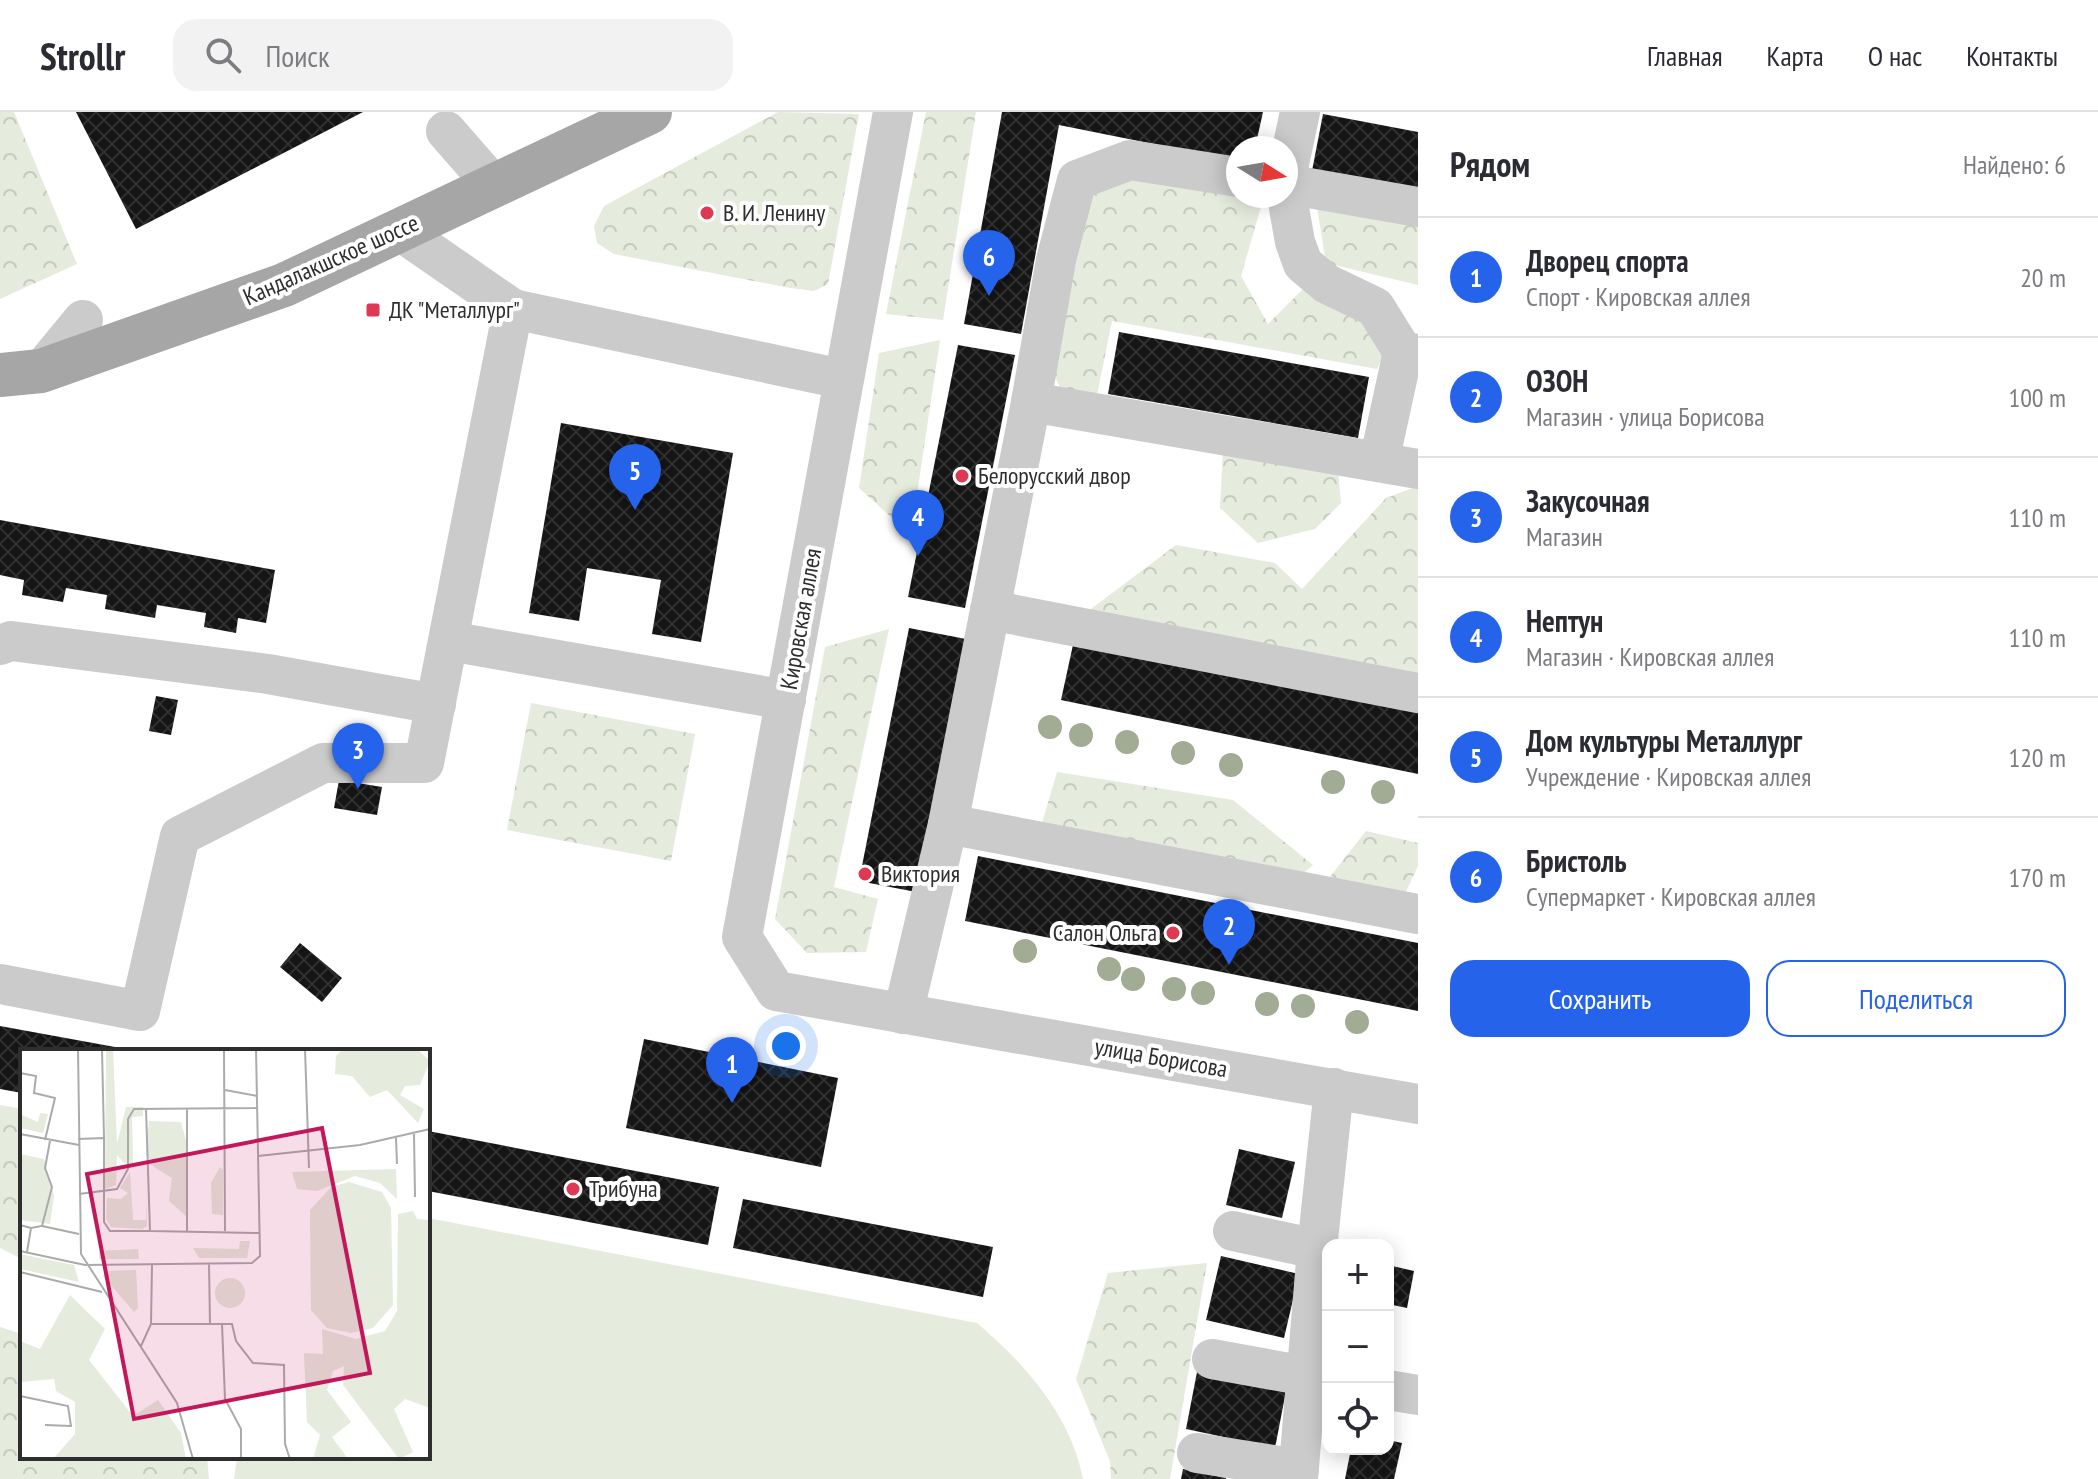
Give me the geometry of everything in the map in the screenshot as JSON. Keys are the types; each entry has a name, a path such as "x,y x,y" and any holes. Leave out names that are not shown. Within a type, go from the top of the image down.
{"main road":[{"name":"Кандалакшское шоссе","path":"21,373 284,285 650,112"}],"street":[{"name":"Кировская аллея","path":"893,112 742,937 776,991 903,1014"},
{"path":"1295,136 1300,112"},
{"path":"446,131 494,186"},
{"path":"903,1014 948,824 1056,260 1077,180 1130,160 1226,175"},
{"path":"1298,183 1418,207"},
{"path":"1289,208 1295,242 1303,264 1327,284 1375,307 1410,353 1379,462"},
{"path":"400,231 513,309 842,379"},
{"path":"0,984 140,1011 180,836 323,763 424,763 513,309"},
{"path":"21,373 83,320"},
{"path":"1031,402 1418,469"},
{"path":"990,610 1418,693"},
{"path":"0,645 11,641 268,674 436,704"},
{"path":"449,641 786,700"},
{"path":"948,824 1418,914"},
{"name":"улица Борисова","path":"903,1014 1418,1104"},
{"path":"1197,1453 1298,1474 1317,1379 1317,1249 1334,1088"},
{"path":"1233,1231 1317,1249"},
{"path":"1212,1359 1317,1379"},
{"path":"1394,1391 1418,1395"}],"green space":[{"path":"0,112 14,112 77,264 0,299"},
{"path":"778,112 859,114 828,284 814,291 790,288 614,254 597,243 594,226 604,206"},
{"path":"926,112 976,112 943,320 886,314"},
{"path":"1145,172 1226,193 1226,208 1261,208 1241,276 1268,324 1305,287 1369,319 1383,356 1377,369 1112,321 1097,395 1062,392 1049,363 1095,191"},
{"path":"1316,201 1418,221 1418,285 1326,263"},
{"path":"940,340 913,521 902,527 859,488 879,353"},
{"path":"1244,418 1300,428 1338,470 1341,503 1315,529 1258,543 1220,508 1223,451"},
{"path":"1418,486 1418,688 1075,621 1176,545 1275,563 1302,589 1386,498"},
{"path":"889,629 834,887 878,899 866,952 807,953 775,919 825,647"},
{"path":"531,703 695,734 671,861 507,830"},
{"path":"1057,772 1233,800 1313,865 1294,881 1040,830"},
{"path":"1366,831 1418,843 1418,866 1402,900 1322,887"},
{"path":"0,1105 20,1109 20,1258 0,1248"},
{"path":"430,1218 977,1323 1012,1355 1057,1412 1077,1456 1083,1479 234,1479 237,1459 430,1459"},
{"path":"1207,1263 1170,1479 1111,1479 1110,1461 1076,1379 1108,1273"},
{"path":"0,1327 20,1333 20,1459 207,1459 209,1479 0,1479"}],"building":[{"path":"76,112 363,112 136,229"},
{"path":"1002,112 1263,112 1258,136 1226,136 1226,159 1059,125 1021,334 964,324"},
{"path":"1323,114 1418,132 1418,192 1312,171"},
{"path":"1119,332 1369,377 1358,438 1108,394"},
{"name":"Белорусский двор","path":"958,345 1015,355 965,608 908,597"},
{"path":"561,423 733,453 701,642 652,634 661,580 587,568 579,621 529,613"},
{"path":"0,520 275,570 266,623 238,618 236,633 204,627 206,613 157,605 155,618 105,609 107,595 66,588 63,602 22,595 24,580 0,575"},
{"path":"909,628 966,639 916,892 859,881"},
{"path":"1076,631 1418,701 1418,774 1061,700"},
{"path":"156,696 178,700 171,735 149,731"},
{"path":"339,780 382,787 377,815 334,808"},
{"path":"978,856 1418,943 1418,1011 965,921"},
{"path":"300,943 342,978 322,1002 280,967"},
{"path":"0,1026 126,1049 20,1049 20,1093 0,1089"},
{"path":"644,1039 838,1078 821,1167 626,1128"},
{"name":"Трибуна","path":"430,1131 719,1187 708,1245 430,1191"},
{"path":"1239,1149 1295,1162 1282,1218 1226,1205"},
{"path":"743,1199 993,1247 983,1297 733,1248"},
{"path":"1221,1256 1299,1274 1284,1338 1206,1320"},
{"path":"1394,1266 1414,1271 1407,1308 1394,1305"},
{"path":"1197,1372 1286,1391 1275,1448 1186,1429"},
{"path":"1394,1441 1402,1443 1394,1479 1345,1479 1350,1455 1394,1455"},
{"path":"1183,1469 1226,1478 1226,1479 1181,1479"}],"place":[{"name":"В. И. Ленину","path":"707,213"},
{"name":"Бристоль","path":"989,296"},
{"name":"ДК \"Металлург\"","path":"373,310"},
{"name":"Белорусский двор","path":"962,476"},
{"name":"Дом культуры Металлург","path":"635,510"},
{"name":"Нептун","path":"918,556"},
{"name":"Закусочная","path":"358,789"},
{"name":"Виктория","path":"865,874"},
{"name":"Салон Ольга","path":"1173,933"},
{"name":"ОЗОН","path":"1229,965"},
{"name":"Дворец спорта","path":"732,1103"},
{"name":"Трибуна","path":"573,1189"}]}
